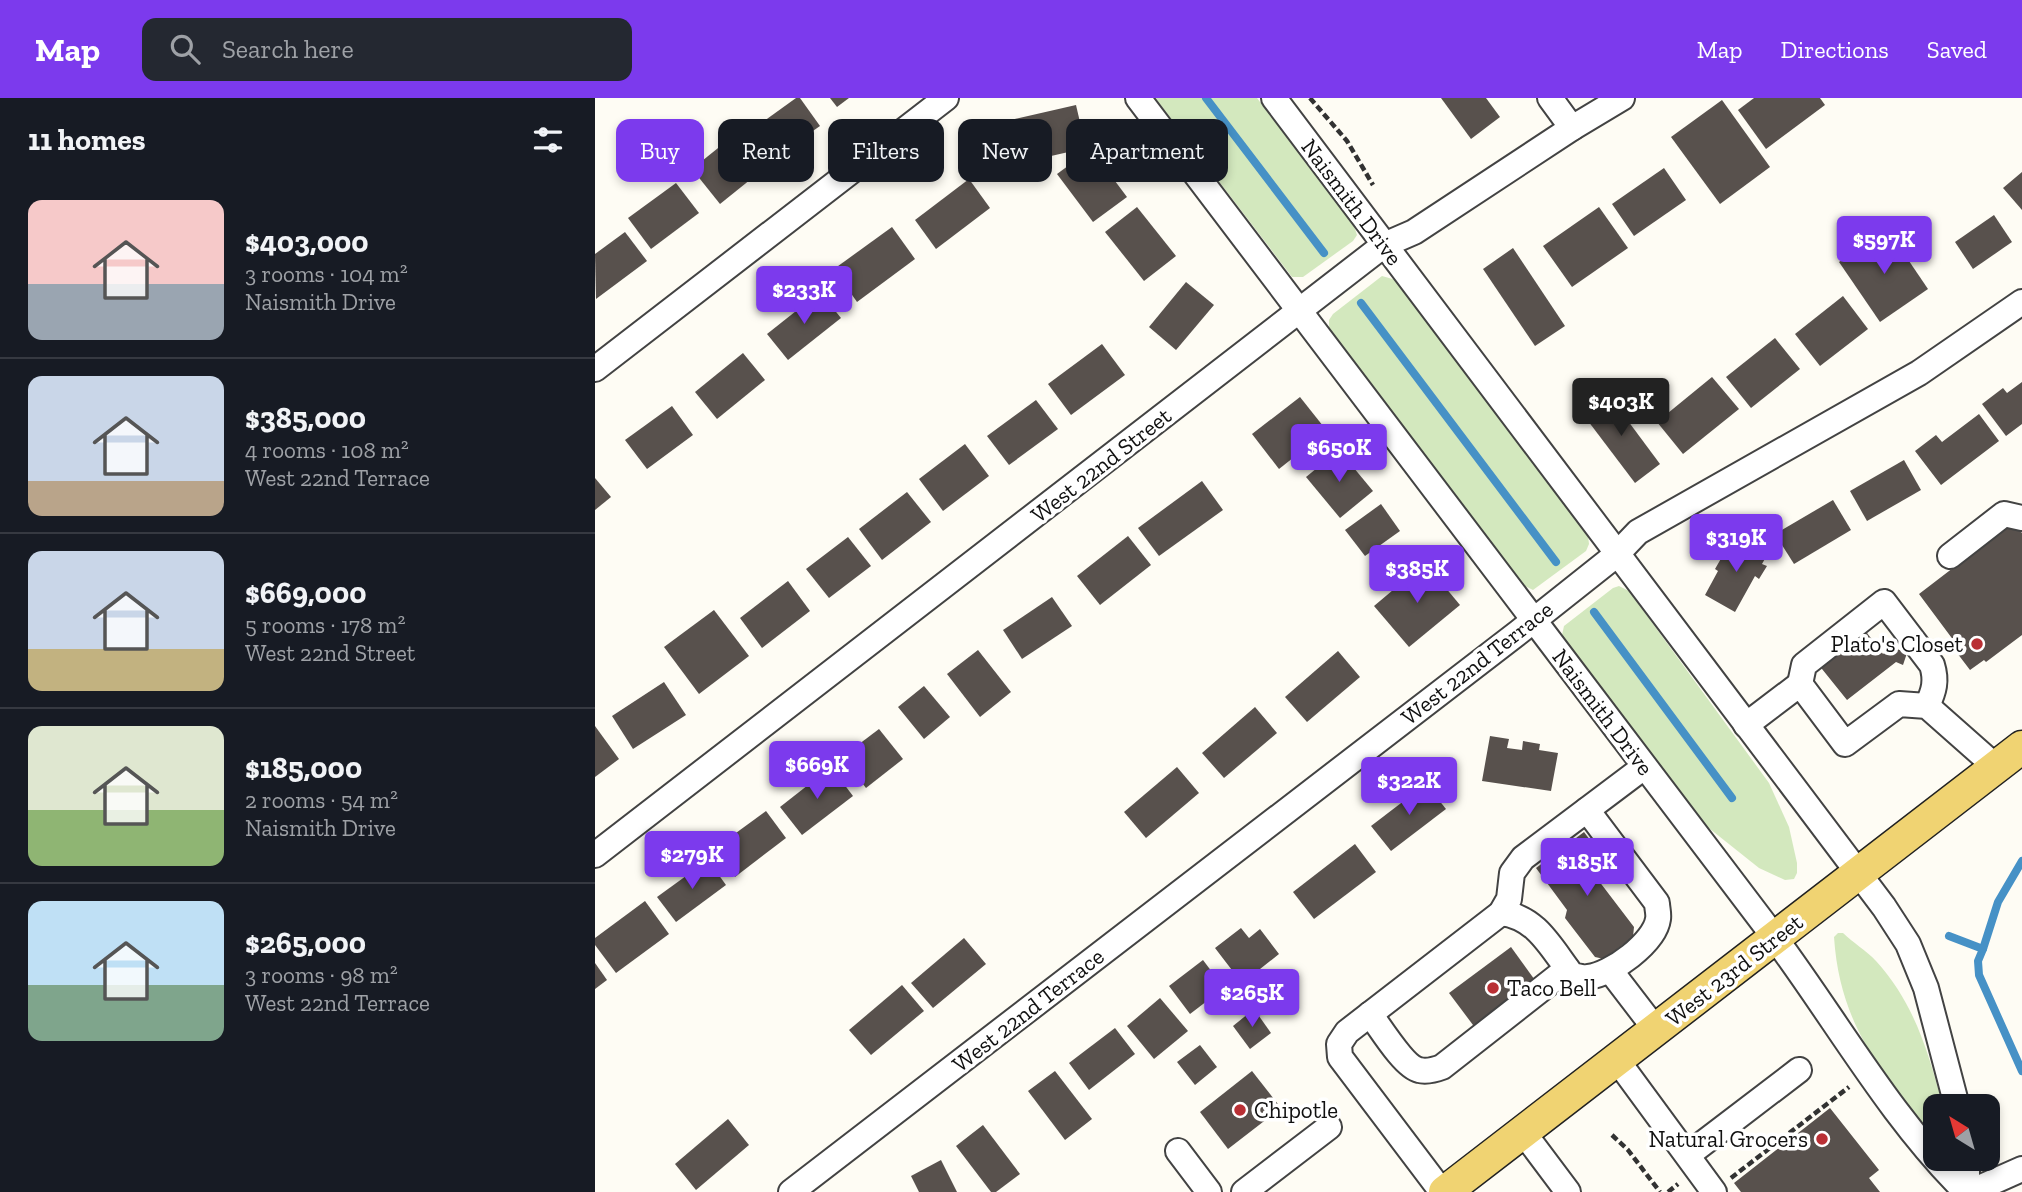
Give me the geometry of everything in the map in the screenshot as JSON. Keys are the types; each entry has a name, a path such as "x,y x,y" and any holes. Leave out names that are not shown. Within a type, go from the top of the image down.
{"main road":[{"name":"West 23rd Street","path":"1444,1192 2022,747"}],"street":[{"path":"595,369 946,98"},
{"name":"Naismith Drive","path":"1138,98 1776,938 1861,1061 1930,1154 1968,1192"},
{"name":"Naismith Drive","path":"1274,98 1616,555 1859,873 1907,944 1919,968 1936,1018 1954,1094"},
{"path":"1550,98 1572,128"},
{"name":"West 22nd Street","path":"595,855 1384,245 1414,232 1622,98"},
{"name":"West 22nd Terrace","path":"791,1192 1519,632 1616,555 1638,532 1919,373 2022,302"},
{"path":"1950,556 2004,514 2022,517"},
{"path":"1746,726 1800,684 1804,665 1884,602 1932,664 1936,677 1935,690 1927,706"},
{"path":"1800,684 1845,744 1899,704 1927,706 1996,767"},
{"path":"1444,1192 1340,1057 1339,1044 1347,1032 1501,913 1509,898 1511,873 1523,858 1644,766"},
{"path":"1501,913 1515,915 1531,923 1572,975 1588,978 1610,970 1642,946 1654,931 1659,918 1657,902 1587,810"},
{"path":"1370,1014 1409,1065 1418,1070 1432,1071 1442,1067 1567,969"},
{"path":"1610,970 1656,1030"},
{"path":"1617,1060 1689,1154 1706,1187"},
{"path":"1689,1154 1799,1070"},
{"path":"1244,1192 1329,1127"},
{"path":"1523,1132 1568,1192"},
{"path":"1178,1151 1209,1192"},
{"path":"1967,1171 1968,1192 2017,1172"}],"path":[{"path":"1310,98 1352,148 1374,187"},
{"path":"1668,1192 1706,1187 1854,1083"},
{"path":"1612,1135 1628,1150 1660,1192"}],"green space":[{"path":"1155,98 1257,98 1354,226 1357,235 1353,241 1303,277 1292,277 1219,182 1228,182 1228,119 1171,119"},
{"path":"1382,276 1396,280 1588,536 1586,551 1533,590 1521,584 1329,328 1329,320 1333,314"},
{"path":"1619,586 1629,591 1769,783 1789,827 1797,863 1794,879 1785,880 1759,868 1705,825 1564,639 1564,626"},
{"path":"1843,933 1876,961 1901,994 1919,1029 1939,1094 1923,1094 1923,1126 1882,1071 1855,1024 1838,969 1834,937"}],"building":[{"path":"796,98 800,98 820,126 814,130 814,119 767,119"},
{"path":"830,98 849,98 837,107"},
{"path":"1441,98 1486,98 1500,117 1471,139"},
{"path":"1754,98 1820,98 1825,105 1766,149 1738,110"},
{"path":"1722,100 1770,167 1720,204 1671,137"},
{"path":"1076,105 1079,119 1066,119 1066,153 1052,156 1052,119 1015,119"},
{"path":"718,148 718,182 747,182 720,204 702,182 704,159"},
{"path":"1066,167 1066,182 1116,182 1127,197 1093,222 1057,174"},
{"path":"1664,168 1686,200 1634,236 1612,204"},
{"path":"2022,172 2022,210 2003,188"},
{"path":"965,182 971,182 990,208 936,249 915,220"},
{"path":"676,183 699,213 651,249 628,218"},
{"path":"1137,207 1176,256 1144,281 1105,232"},
{"path":"1599,207 1628,248 1572,287 1543,246"},
{"path":"1994,215 2012,242 1973,269 1955,242"},
{"path":"892,227 915,259 857,302 834,269"},
{"path":"1888,230 1928,289 1880,322 1839,262"},
{"path":"625,232 647,261 596,299 595,254"},
{"path":"1513,248 1565,326 1535,346 1483,269"},
{"path":"1186,282 1214,305 1176,350 1149,327"},
{"path":"820,292 841,318 788,360 767,334"},
{"path":"1843,296 1868,329 1820,366 1795,334"},
{"path":"1775,338 1800,369 1751,408 1726,377"},
{"path":"1102,344 1125,375 1071,415 1048,384"},
{"path":"743,353 765,380 717,419 695,392"},
{"path":"1712,377 1739,409 1683,454 1657,422"},
{"path":"2022,382 2022,424 2006,436 1982,404 2003,388 2007,393"},
{"path":"1608,394 1660,464 1635,483 1582,413"},
{"path":"1300,397 1327,431 1279,469 1252,434"},
{"path":"1036,400 1058,429 1009,465 987,436"},
{"path":"672,406 693,435 647,469 625,440"},
{"path":"1979,414 1999,441 1941,485 1915,451 1936,435 1942,442"},
{"path":"965,444 989,476 943,511 919,479"},
{"path":"1339,450 1373,491 1340,518 1306,477"},
{"path":"1904,460 1921,490 1867,521 1850,491"},
{"path":"595,478 611,497 595,510"},
{"path":"1202,481 1223,510 1159,556 1138,528"},
{"path":"907,492 931,522 882,560 859,529"},
{"path":"1833,500 1851,530 1794,564 1775,534"},
{"path":"1381,504 1400,531 1365,556 1345,530"},
{"path":"2013,522 2022,533 2022,635 1986,662 1984,660 1970,670 1951,645 1954,641 1919,594"},
{"path":"1128,536 1151,565 1100,605 1077,576"},
{"path":"1734,536 1767,555 1762,564 1767,566 1759,579 1755,576 1735,612 1705,595 1718,571 1715,569"},
{"path":"848,537 871,566 829,598 806,569"},
{"path":"1425,563 1460,605 1409,647 1374,606"},
{"path":"788,581 810,611 762,648 740,618"},
{"path":"1052,597 1072,626 1022,659 1003,630"},
{"path":"714,610 749,656 699,694 664,647"},
{"path":"1864,629 1883,654 1892,647 1907,653 1903,665 1896,662 1847,700 1818,664"},
{"path":"978,650 1011,692 980,717 947,674"},
{"path":"1338,651 1360,677 1307,722 1285,697"},
{"path":"664,682 686,715 633,749 612,716"},
{"path":"924,686 950,717 924,739 898,707"},
{"path":"1255,707 1277,733 1224,778 1202,753"},
{"path":"595,726 619,759 595,777"},
{"path":"879,729 903,759 866,788 842,757"},
{"path":"1490,736 1509,739 1507,748 1522,750 1523,741 1540,744 1539,750 1558,753 1551,791 1482,781"},
{"path":"831,767 853,796 802,835 780,807"},
{"path":"1177,767 1199,793 1146,838 1124,812"},
{"path":"1426,784 1446,809 1391,851 1371,826"},
{"path":"766,811 786,838 735,877 714,849"},
{"path":"1584,832 1599,852 1598,862 1589,868 1634,927 1633,937 1604,959 1595,957 1565,918 1567,910 1536,868"},
{"path":"1355,844 1376,872 1314,919 1293,892"},
{"path":"708,860 726,885 676,922 657,897"},
{"path":"645,901 669,934 616,973 595,945 595,938"},
{"path":"1241,928 1249,938 1260,929 1279,954 1255,973 1261,981 1248,991 1215,948"},
{"path":"964,938 986,964 933,1008 911,983"},
{"name":"Taco Bell","path":"1511,947 1537,983 1476,1029 1449,993"},
{"path":"1203,960 1224,988 1190,1014 1169,986"},
{"path":"595,963 607,980 595,989"},
{"path":"902,985 924,1011 871,1055 849,1030"},
{"path":"1160,998 1188,1031 1154,1059 1127,1026"},
{"path":"1254,1009 1271,1033 1250,1049 1233,1026"},
{"path":"1115,1028 1135,1054 1089,1090 1069,1063"},
{"path":"1200,1045 1217,1067 1195,1085 1177,1062"},
{"path":"1055,1071 1092,1119 1065,1140 1028,1091"},
{"name":"Chipotle","path":"1252,1071 1281,1108 1228,1149 1200,1112"},
{"name":"Natural Grocers","path":"1830,1108 1879,1170 1869,1178 1880,1192 1741,1192 1734,1183"},
{"path":"728,1119 749,1145 696,1190 675,1164"},
{"path":"983,1125 1020,1174 996,1192 991,1192 956,1146"},
{"path":"941,1160 957,1192 919,1192 911,1176"}],"waterway":[{"path":"1206,98 1324,253"},
{"path":"1361,303 1556,562"},
{"path":"1594,612 1732,798"},
{"path":"1983,949 1998,902 2022,861"},
{"path":"1949,936 1983,949 1978,961 1979,975 2022,1071"}],"place":[{"name":"Plato's Closet","path":"1977,644"},
{"name":"Taco Bell","path":"1493,988"},
{"name":"Chipotle","path":"1240,1110"},
{"name":"Natural Grocers","path":"1822,1139"}]}
